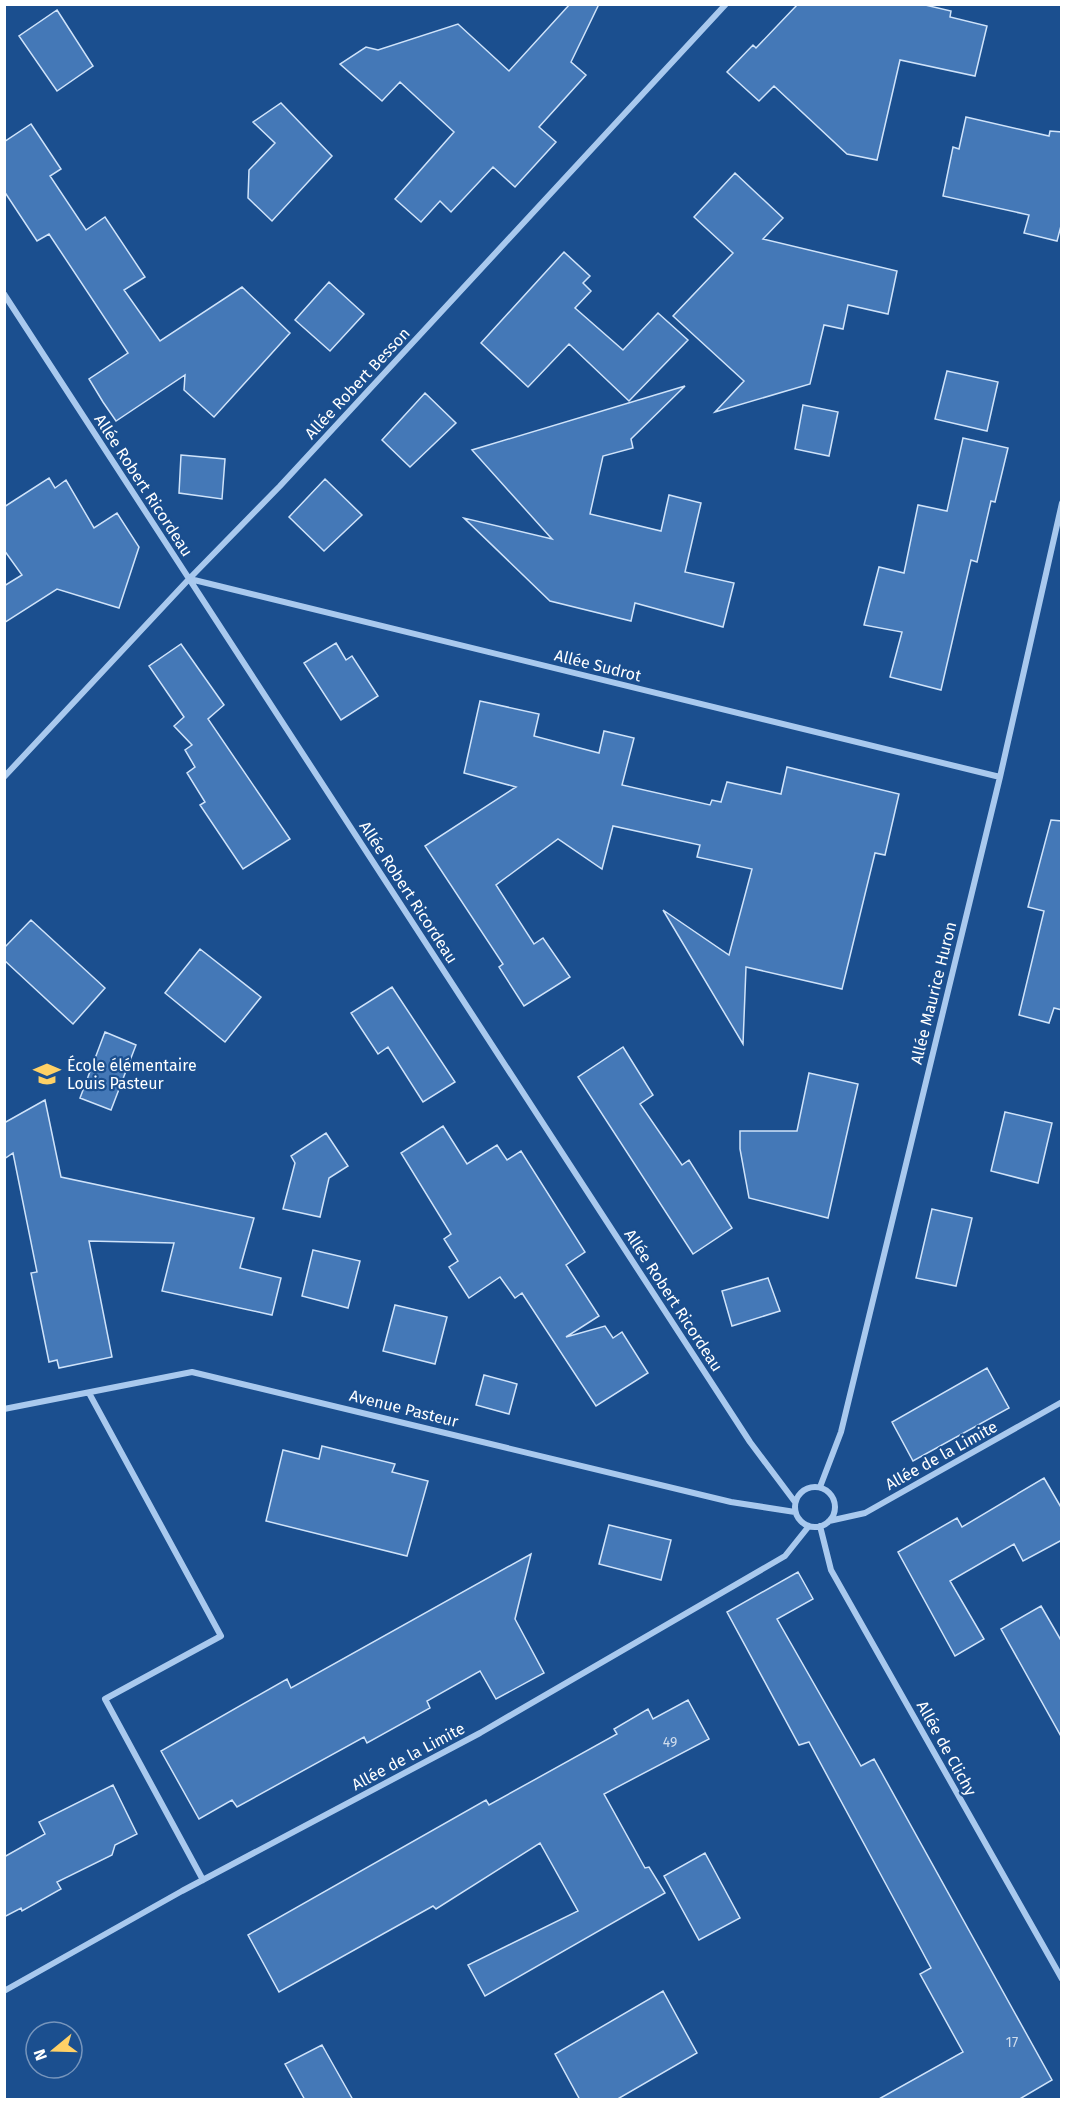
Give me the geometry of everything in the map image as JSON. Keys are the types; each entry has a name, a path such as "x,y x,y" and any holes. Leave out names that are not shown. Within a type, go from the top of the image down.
{"street":[{"name":"Allée Robert Besson","path":"4,777 189,579 280,486 726,4"},
{"name":"Allée Robert Ricordeau","path":"4,294 750,1442 795,1502"},
{"name":"Allée Maurice Huron","path":"820,1487 841,1432 1000,777 1062,503"},
{"name":"Allée Sudrot","path":"189,579 1000,777"},
{"name":"Avenue Pasteur","path":"4,1409 192,1372 730,1502 795,1512"},
{"path":"89,1393 221,1636 105,1699 203,1880"},
{"name":"Allée de la Limite","path":"829,1521 866,1513 1062,1402"},
{"path":"809,1487 820,1487 829,1493 834,1502 834,1512 829,1521 820,1526 810,1526 801,1521 795,1512 795,1502 809,1487"},
{"name":"Allée de la Limite","path":"4,1991 203,1880 480,1733 776,1562 785,1556 810,1526"},
{"name":"Allée de Clichy","path":"820,1526 831,1570 1062,1979"}],"building":[{"path":"570,4 599,4 571,62 586,75 539,127 556,142 515,187 493,167 451,212 440,201 421,222 395,199 454,132 400,82 382,101 340,64 366,47 378,50 458,24 509,71"},
{"path":"798,4 921,4 951,11 950,17 987,26 975,76 900,60 877,160 847,154 774,86 759,101 727,72 753,45 756,48"},
{"path":"57,10 93,66 57,91 19,36"},
{"path":"281,103 332,156 272,221 248,198 249,170 275,143 253,122"},
{"path":"966,117 1049,136 1050,131 1062,132 1062,222 1057,241 1024,233 1029,215 943,196 953,147 959,149"},
{"path":"31,124 61,169 50,176 86,230 105,217 145,277 124,290 160,341 242,287 290,333 214,417 184,390 185,375 116,421 103,402 89,379 128,353 49,234 37,241 4,191 4,142"},
{"path":"735,173 783,218 763,239 897,271 888,314 848,305 843,329 824,325 810,384 715,412 744,381 673,316 733,253 694,217"},
{"path":"564,252 590,276 583,283 591,291 575,308 623,350 658,313 688,340 629,401 569,344 528,387 481,343"},
{"path":"329,282 364,314 330,351 295,320"},
{"path":"947,371 998,382 987,431 935,419"},
{"path":"685,386 631,439 633,448 603,456 590,514 661,531 669,495 701,503 685,572 734,583 723,627 635,603 631,621 550,601 464,518 552,539 472,450"},
{"path":"425,393 456,423 410,467 382,440"},
{"path":"803,405 838,412 829,456 795,449"},
{"path":"963,438 1008,448 995,502 991,501 977,562 971,560 941,690 890,677 902,632 864,625 879,567 904,573 918,505 947,511"},
{"path":"181,455 225,459 222,499 179,493"},
{"path":"49,478 55,488 66,480 94,528 117,513 139,547 119,608 57,589 4,623 4,586 22,575 4,550 4,507"},
{"path":"325,479 362,515 324,551 289,517"},
{"path":"336,643 346,660 352,656 378,696 341,720 304,663"},
{"path":"181,644 224,705 208,719 290,839 243,869 200,805 205,802 187,773 195,767 185,750 192,745 174,726 184,717 149,666"},
{"path":"480,701 539,714 534,736 599,753 604,731 634,738 622,785 710,805 712,800 721,802 727,782 781,794 787,767 899,794 885,855 875,853 842,989 746,967 743,1044 663,910 729,955 752,869 697,857 700,845 613,826 602,869 558,839 496,885 534,944 543,938 570,977 524,1006 499,967 503,964 425,846 516,787 464,773"},
{"path":"1051,820 1062,821 1062,1010 1054,1008 1049,1023 1019,1015 1044,911 1028,907"},
{"path":"31,920 105,988 73,1024 4,960 4,948"},
{"path":"200,949 261,997 225,1042 165,993"},
{"path":"392,987 455,1082 423,1102 388,1047 378,1054 351,1013"},
{"path":"105,1032 136,1045 111,1110 80,1098"},
{"path":"623,1047 653,1095 640,1104 682,1165 689,1160 732,1228 693,1254 578,1077"},
{"path":"809,1073 858,1084 828,1218 749,1198 740,1149 740,1131 797,1131"},
{"path":"45,1100 61,1177 254,1218 240,1268 281,1278 272,1315 162,1291 174,1243 89,1241 112,1357 59,1368 57,1360 49,1362 31,1273 37,1272 13,1153 4,1159 4,1123"},
{"path":"1005,1112 1052,1123 1038,1183 991,1171"},
{"path":"443,1126 467,1164 497,1145 507,1160 521,1151 585,1252 566,1265 599,1316 566,1337 605,1326 613,1338 622,1332 648,1373 596,1406 522,1293 515,1298 500,1277 469,1298 449,1267 458,1261 444,1239 451,1234 401,1153"},
{"path":"326,1133 348,1166 329,1178 320,1217 283,1209 295,1163 291,1156"},
{"path":"932,1209 972,1218 956,1286 916,1278"},
{"path":"313,1250 360,1261 348,1308 302,1296"},
{"path":"768,1278 780,1311 732,1326 722,1291"},
{"path":"395,1305 447,1317 435,1364 383,1351"},
{"path":"987,1368 1009,1408 913,1461 892,1422"},
{"path":"484,1375 517,1384 509,1414 476,1405"},
{"path":"322,1446 395,1464 392,1472 428,1481 407,1556 266,1521 283,1450 319,1459"},
{"path":"1044,1478 1062,1509 1062,1540 1023,1561 1014,1544 950,1581 984,1639 955,1656 898,1552 957,1518 962,1527"},
{"path":"609,1525 671,1540 661,1580 599,1564"},
{"path":"531,1554 515,1619 544,1673 496,1699 480,1671 427,1701 430,1708 367,1743 364,1737 237,1807 232,1800 199,1819 161,1751 287,1679 291,1688"},
{"path":"798,1572 813,1599 777,1619 861,1766 874,1759 1052,2080 1018,2100 877,2100 963,2052 920,1974 931,1968 901,1912 809,1742 799,1745 727,1612"},
{"path":"1041,1606 1062,1642 1062,1738 1001,1629"},
{"path":"688,1700 709,1739 604,1794 645,1868 649,1867 665,1893 485,1996 468,1965 578,1911 540,1843 436,1909 433,1906 279,1992 248,1935 486,1800 489,1805 617,1734 614,1729 648,1709 653,1719"},
{"path":"113,1785 137,1834 115,1845 112,1855 57,1882 61,1889 22,1911 21,1908 4,1917 4,1857 45,1834 39,1822"},
{"path":"705,1853 740,1918 699,1940 664,1876"},
{"path":"663,1991 697,2053 616,2100 580,2100 555,2054"},
{"path":"322,2045 353,2100 305,2100 285,2064"}],"place":[{"name":"École élémentaire Louis Pasteur","path":"47,1074"}]}
